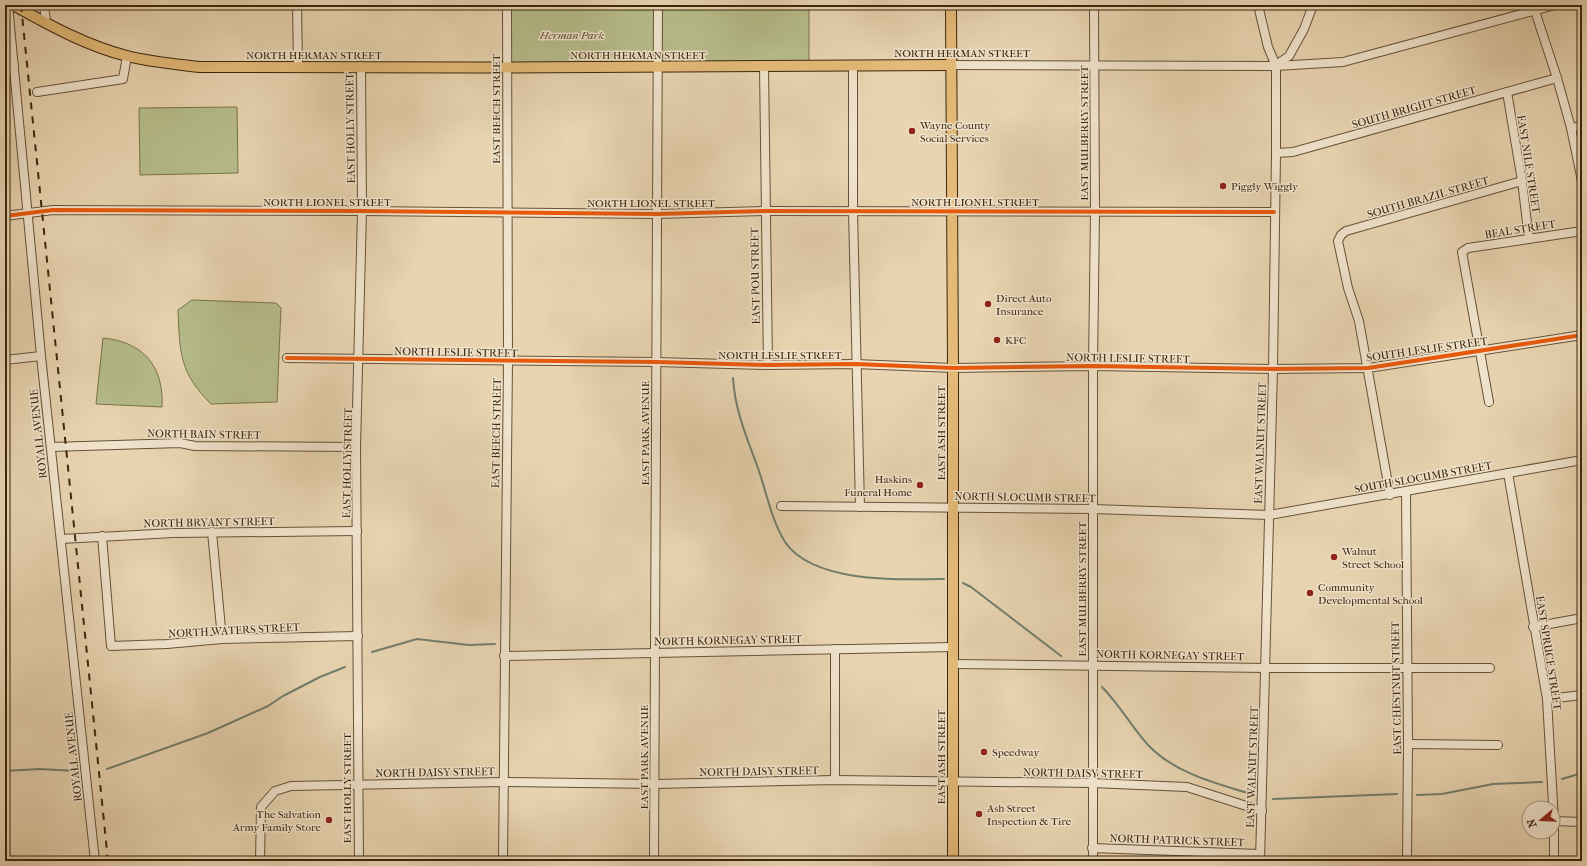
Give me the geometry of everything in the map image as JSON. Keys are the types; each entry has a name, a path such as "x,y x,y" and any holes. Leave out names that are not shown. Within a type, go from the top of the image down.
{"main road":[{"name":"NORTH HERMAN STREET","path":"13,5 87,43 126,56 161,63 200,67 764,67 950,65"},
{"name":"EAST ASH STREET","path":"951,5 953,861"}],"street":[{"name":"ROYALL AVENUE","path":"8,5 41,356 95,861"},
{"path":"44,5 46,22"},
{"path":"297,5 298,66"},
{"name":"EAST BEECH STREET","path":"503,861 508,361 507,5"},
{"name":"EAST PARK AVENUE","path":"654,861 658,5"},
{"name":"EAST MULBERRY STREET","path":"1093,861 1092,665 1095,212 1094,5"},
{"name":"EAST WALNUT STREET","path":"1258,5 1268,47 1276,66 1273,370 1260,857"},
{"path":"1276,66 1289,56 1304,29 1313,5"},
{"name":"NORTH HERMAN STREET","path":"950,65 1276,66 1343,62 1534,8 1554,5"},
{"path":"1534,8 1557,78 1571,128 1582,181"},
{"path":"37,92 123,80 126,56"},
{"path":"5,66 14,65"},
{"name":"EAST HOLLY STREET","path":"359,861 356,448 360,360 362,211 360,66"},
{"path":"853,66 853,211 860,507"},
{"name":"EAST POU STREET","path":"764,67 768,365"},
{"name":"SOUTH BRIGHT STREET","path":"1276,153 1293,152 1557,78"},
{"name":"EAST NILE STREET","path":"1507,92 1522,181 1529,239"},
{"path":"1571,128 1582,126"},
{"name":"SOUTH BRAZIL STREET","path":"1368,368 1359,321 1348,288 1338,241 1341,235 1346,232 1522,181"},
{"name":"NORTH LIONEL STREET","path":"5,216 53,210 657,214 765,211 1274,212"},
{"name":"BEAL STREET","path":"1479,351 1462,252 1468,248 1582,231"},
{"name":"SOUTH LESLIE STREET","path":"1273,370 1368,368 1582,335"},
{"path":"1479,351 1489,402"},
{"path":"5,360 41,356"},
{"name":"NORTH LESLIE STREET","path":"287,358 360,360 656,362 768,365 856,364 953,368 1093,366 1273,370"},
{"path":"1368,368 1390,495"},
{"name":"NORTH BAIN STREET","path":"51,447 180,443 195,446 356,448"},
{"name":"SOUTH SLOCUMB STREET","path":"1269,515 1390,495 1582,460"},
{"name":"EAST SPRUCE STREET","path":"1508,473 1533,627 1547,699 1553,800"},
{"name":"EAST CHESTNUT STREET","path":"1406,492 1406,668 1408,744 1406,861"},
{"name":"NORTH SLOCUMB STREET","path":"781,506 1093,509 1269,515"},
{"name":"NORTH BRYANT STREET","path":"61,538 212,532 357,531"},
{"path":"212,532 222,639"},
{"name":"NORTH WATERS STREET","path":"102,536 111,646 167,644 222,639 358,636"},
{"path":"1533,627 1582,618"},
{"name":"NORTH KORNEGAY STREET","path":"504,656 953,647"},
{"path":"835,649 835,780"},
{"name":"NORTH KORNEGAY STREET","path":"953,664 1266,668 1490,668"},
{"path":"1547,699 1582,695"},
{"path":"1408,744 1498,745"},
{"name":"NORTH DAISY STREET","path":"260,861 261,807 275,790 291,786 504,782 655,784 835,780 953,783 1092,783 1187,787 1262,811"},
{"path":"1561,821 1582,822"},
{"name":"EAST SPRUCE STREET","path":"1554,840 1554,861"},
{"name":"NORTH PATRICK STREET","path":"1092,848 1260,857"}],"green space":[{"name":"Herman Park","path":"507,5 809,5 809,63 507,67"},
{"path":"237,107 238,173 140,175 139,108"},
{"path":"192,300 276,303 281,308 277,402 211,404 200,393 187,372 181,350 178,310"},
{"path":"103,338 117,340 130,345 149,359 159,380 162,393 162,407 96,404"}],"waterway":[{"path":"733,378 739,414 773,517 785,542 798,555 815,565 835,572 858,576 881,579 944,579"},
{"path":"963,583 971,587 1061,656"},
{"path":"372,652 417,639 469,645 495,644"},
{"path":"107,769 208,733 268,706 283,696 320,677 345,667"},
{"path":"1102,687 1115,701 1143,739 1160,756 1198,777 1254,795"},
{"path":"5,771 39,769 77,771"},
{"path":"1562,779 1582,773"},
{"path":"1417,795 1442,794 1493,784 1542,782"},
{"path":"1273,799 1397,794"}],"railway":[{"path":"21,5 108,861"}],"cycle path":[{"path":"5,216 53,210 657,214 765,211 1274,212"},
{"path":"287,358 656,362 768,365 855,364 953,368 1093,366 1273,369 1368,368 1582,335"}],"place":[{"name":"Wayne County Social Services","path":"912,131"},
{"name":"Piggly Wiggly","path":"1223,186"},
{"name":"Direct Auto Insurance","path":"988,304"},
{"name":"KFC","path":"997,340"},
{"name":"Haskins Funeral Home","path":"920,485"},
{"name":"Walnut Street School","path":"1334,557"},
{"name":"Community Developmental School","path":"1310,593"},
{"name":"Speedway","path":"984,752"},
{"name":"Ash Street Inspection & Tire","path":"979,814"},
{"name":"The Salvation Army Family Store","path":"329,820"}]}
